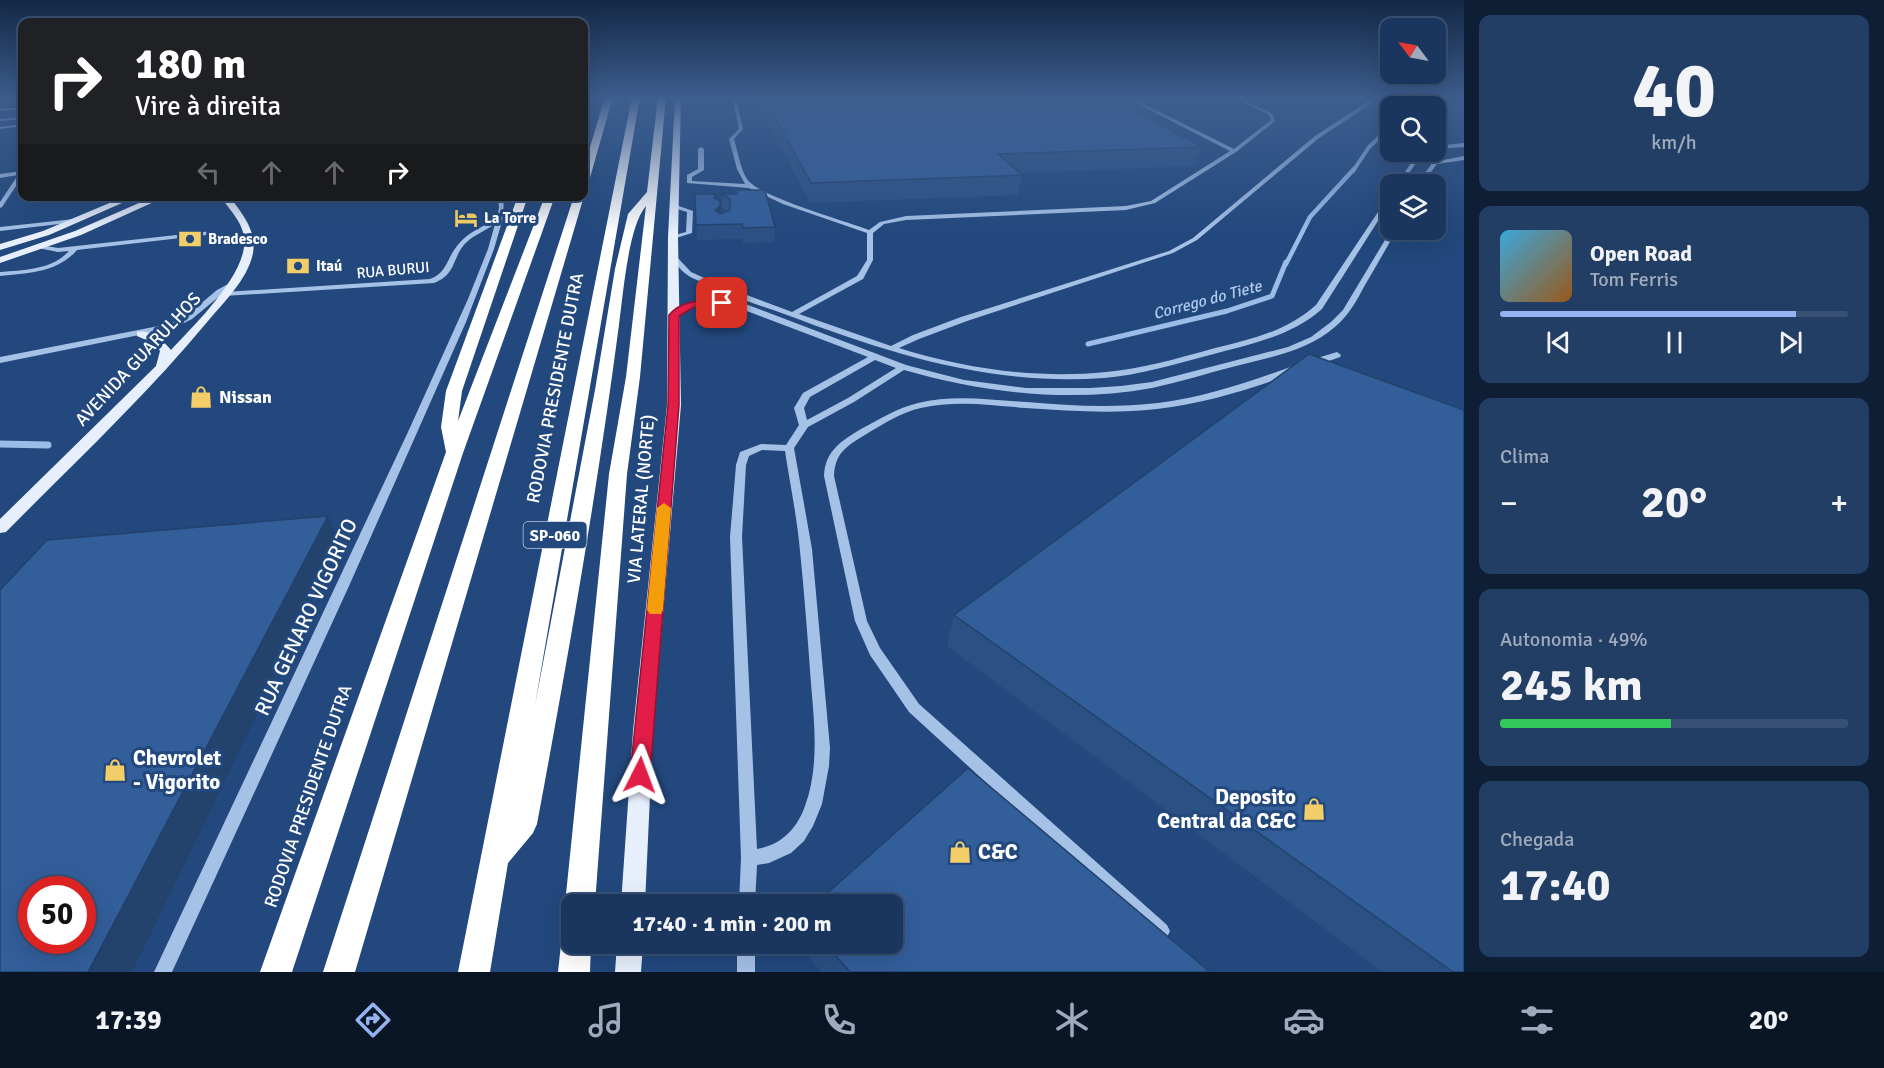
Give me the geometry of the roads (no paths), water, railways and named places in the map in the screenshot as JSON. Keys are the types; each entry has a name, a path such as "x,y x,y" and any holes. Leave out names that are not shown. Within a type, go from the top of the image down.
{"highway":[{"path":"588,168 596,142"},
{"name":"RODOVIA PRESIDENTE DUTRA","path":"474,972 628,142"},
{"name":"SP-060","path":"581,894 618,474 633,377 657,142"},
{"path":"495,858 523,824 551,688 603,390 621,268 633,214 652,193"},
{"path":"454,453 449,426 454,391 521,201"},
{"name":"RODOVIA PRESIDENTE DUTRA","path":"276,972 454,453 548,201"},
{"name":"RODOVIA PRESIDENTE DUTRA","path":"339,972 577,201"},
{"path":"574,972 575,954"}],"main road":[{"name":"VIA LATERAL (NORTE)","path":"634,894 643,731 674,405 673,237 677,142"},
{"path":"0,248 46,233 123,201"},
{"path":"0,260 116,218 152,201"},
{"name":"AVENIDA GUARULHOS","path":"0,528 191,336 233,283 247,255 249,240 247,229 240,216 228,201"},
{"path":"115,205 125,209 116,218"},
{"path":"141,334 159,342 166,351 162,366"},
{"path":"628,972 629,954"}],"street":[{"path":"732,142 744,179 749,186"},
{"path":"1217,142 1234,151"},
{"path":"870,231 882,223 906,218 1136,207 1153,202 1245,142"},
{"path":"891,349 915,337 964,319 1171,252 1195,239 1311,142"},
{"path":"1446,147 1464,145"},
{"path":"701,150 701,170 689,176 689,182 749,186 774,198 870,231"},
{"path":"1427,174 1435,163 1464,158"},
{"path":"0,176 18,174"},
{"path":"0,206 18,180"},
{"name":"RUA GENARO VIGORITO","path":"163,972 425,405 481,277 500,218 501,201"},
{"path":"676,207 693,211 689,233"},
{"path":"674,256 681,267 700,280 891,349 958,368 1019,375 1074,376 1135,370 1268,337 1293,327 1309,317 1319,307 1380,213"},
{"name":"RUA BURUI","path":"224,294 422,283 438,280 446,274 462,244 500,218"},
{"path":"0,229 75,221"},
{"path":"30,227 43,229 46,233"},
{"path":"673,237 696,230"},
{"path":"794,314 860,277 870,260 870,231"},
{"path":"40,247 49,250 75,248 213,233"},
{"path":"674,315 679,309 698,303 737,305 903,366 981,384 1048,392 1111,391 1152,385 1292,349 1314,339 1334,324 1346,311 1387,240"},
{"path":"0,274 58,264 68,258 75,248"},
{"path":"1357,248 1379,253"},
{"path":"0,360 141,334 189,320 219,292 233,283"},
{"path":"1170,940 914,708 874,651 861,621 830,476 830,462 837,448 844,443 889,417 924,404 987,402 1109,410 1157,406 1204,400 1337,355"},
{"path":"804,425 799,408 806,395 876,356"},
{"path":"748,858 777,854 787,846 803,828 816,801 821,779 823,748 806,549 789,448 804,425 851,400 903,366"},
{"path":"747,894 748,858 736,537 741,465 744,454 761,447 789,448"},
{"path":"746,954 746,972"}],"waterway":[{"name":"Corrego do Tiete","path":"1353,171 1374,142"},
{"name":"Corrego do Tiete","path":"1286,264 1310,217 1354,169"},
{"name":"Corrego do Tiete","path":"1088,344 1227,311 1272,296 1286,262"},
{"path":"0,444 48,445"}],"place":[{"name":"La Torre","path":"466,218"},
{"name":"Bradesco","path":"190,239"},
{"name":"Itaú","path":"298,266"},
{"name":"Nissan","path":"201,397"},
{"name":"Chevrolet - Vigorito","path":"115,770"},
{"name":"Deposito Central da C&C","path":"1314,809"},
{"name":"C&C","path":"960,852"}]}
